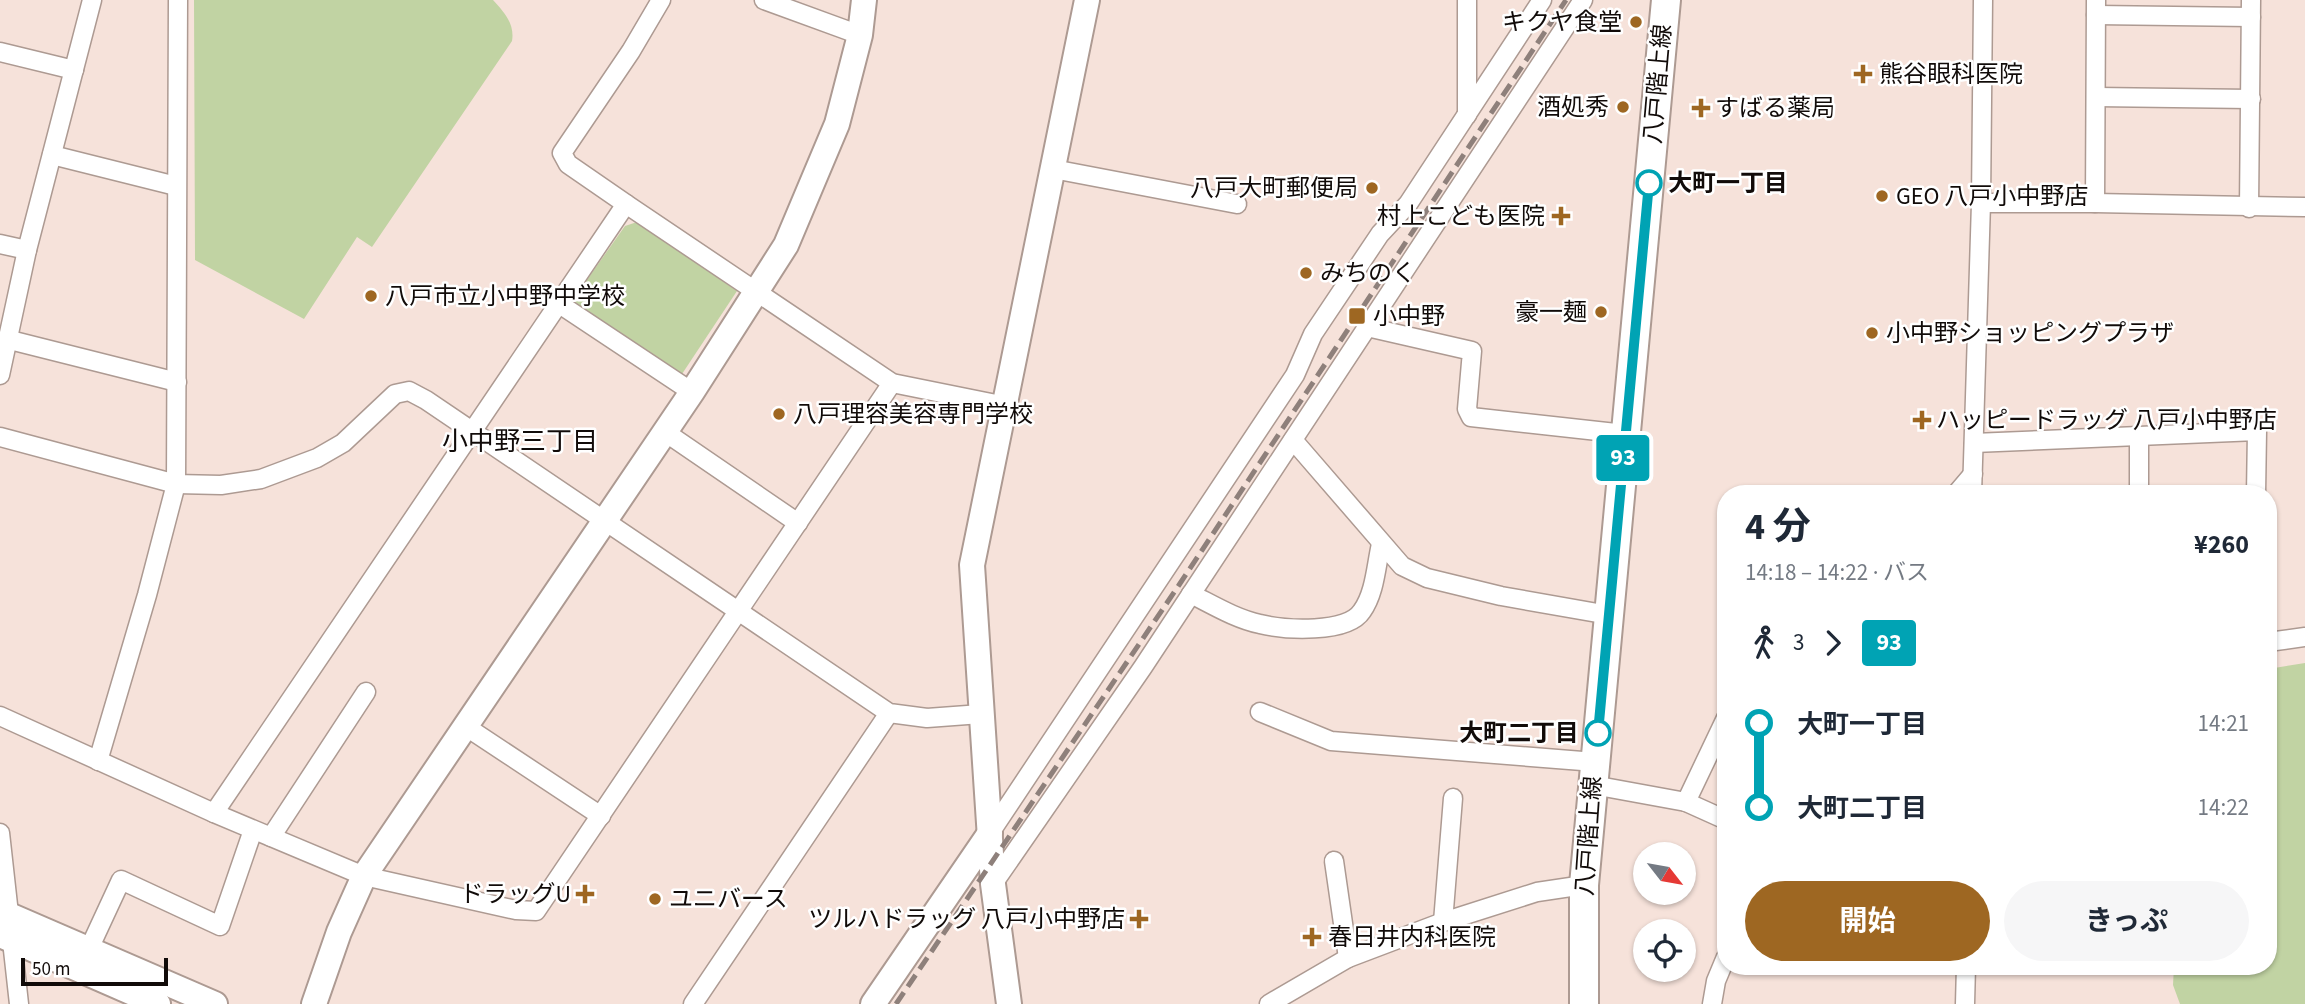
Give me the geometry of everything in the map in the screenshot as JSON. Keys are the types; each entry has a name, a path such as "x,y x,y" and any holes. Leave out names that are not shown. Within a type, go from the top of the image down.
{"main road":[{"name":"八戸階上線","path":"1584,1004 1584,885 1666,0"}],"street":[{"path":"0,375 27,250 92,0"},
{"path":"98,761 148,595 176,484 178,0"},
{"path":"662,0 562,153 568,164 892,383 1006,406"},
{"path":"764,0 859,35"},
{"path":"314,1004 339,932 364,876 692,392 786,246 837,124 859,35 864,0"},
{"path":"1009,1004 993,884 972,565 1087,0"},
{"path":"1467,0 1467,115"},
{"path":"873,1004 1295,375 1313,334 1380,234 1408,204 1542,0"},
{"path":"993,884 1192,594 1583,0"},
{"path":"1972,485 1981,203 1983,0"},
{"path":"2095,203 2096,8 2251,8 2249,208"},
{"path":"0,52 74,71"},
{"path":"2096,97 2250,99"},
{"path":"52,155 176,186"},
{"path":"1053,169 1237,204"},
{"path":"1981,203 2305,207"},
{"path":"214,813 626,204"},
{"path":"0,244 27,250"},
{"path":"558,303 692,392"},
{"path":"1367,327 1472,351 1467,409 1471,417 1626,434"},
{"path":"6,339 177,382"},
{"path":"0,716 214,813 364,876 516,910 536,911 892,383"},
{"path":"0,437 176,484 221,485 261,479 317,458 343,443 395,394 409,391 889,713 927,718 981,714"},
{"path":"1974,443 2257,431 2256,485"},
{"path":"665,432 799,523"},
{"path":"2139,436 2139,485"},
{"path":"1293,440 1402,566 1427,578 1501,596 1609,615"},
{"path":"1964,485 1973,474"},
{"path":"1192,594 1260,624 1309,628 1342,626 1355,620 1369,598 1381,544"},
{"path":"2277,641 2305,637"},
{"path":"271,837 366,692"},
{"path":"1259,712 1331,741 1594,774 1686,802 1717,816"},
{"path":"693,1004 889,713"},
{"path":"465,726 601,816"},
{"path":"1686,802 1717,737"},
{"path":"1443,922 1452,798"},
{"path":"89,949 121,880 220,926 253,830"},
{"path":"0,834 5,926 19,1004"},
{"path":"1334,861 1348,958"},
{"path":"1269,1004 1348,958 1443,922 1537,892 1584,885"},
{"path":"5,926 89,949 215,1004"},
{"path":"5,926 158,1004"},
{"path":"1712,1004 1718,975"},
{"path":"1965,1004 1966,975"}],"green space":[{"path":"194,0 493,0 510,24 512,41 372,247 357,237 304,319 195,260"},
{"path":"637,222 737,291 680,377 575,306 574,298 625,226"},
{"path":"2305,663 2305,1004 2180,1004 2173,985 2174,975 2277,975 2277,668"}],"railway":[{"path":"896,1004 1179,585 1566,0"}],"bus line":[{"name":"93","path":"1598,733 1649,183"}],"place":[{"name":"キクヤ食堂","path":"1636,22"},
{"name":"熊谷眼科医院","path":"1863,74"},
{"name":"酒処秀","path":"1623,107"},
{"name":"すばる薬局","path":"1701,108"},
{"name":"大町一丁目","path":"1649,183"},
{"name":"八戸大町郵便局","path":"1372,188"},
{"name":"GEO 八戸小中野店","path":"1882,196"},
{"name":"村上こども医院","path":"1561,216"},
{"name":"みちのく","path":"1306,273"},
{"name":"八戸市立小中野中学校","path":"371,296"},
{"name":"豪一麺","path":"1601,312"},
{"name":"小中野","path":"1357,316"},
{"name":"小中野ショッピングプラザ","path":"1872,333"},
{"name":"八戸理容美容専門学校","path":"779,414"},
{"name":"ハッピードラッグ 八戸小中野店","path":"1922,420"},
{"name":"大町二丁目","path":"1598,733"},
{"name":"ドラッグU","path":"585,894"},
{"name":"ユニバース","path":"655,899"},
{"name":"ツルハドラッグ 八戸小中野店","path":"1139,919"},
{"name":"春日井内科医院","path":"1312,937"}],"district":[{"name":"小中野三丁目","path":"520,441"}]}
